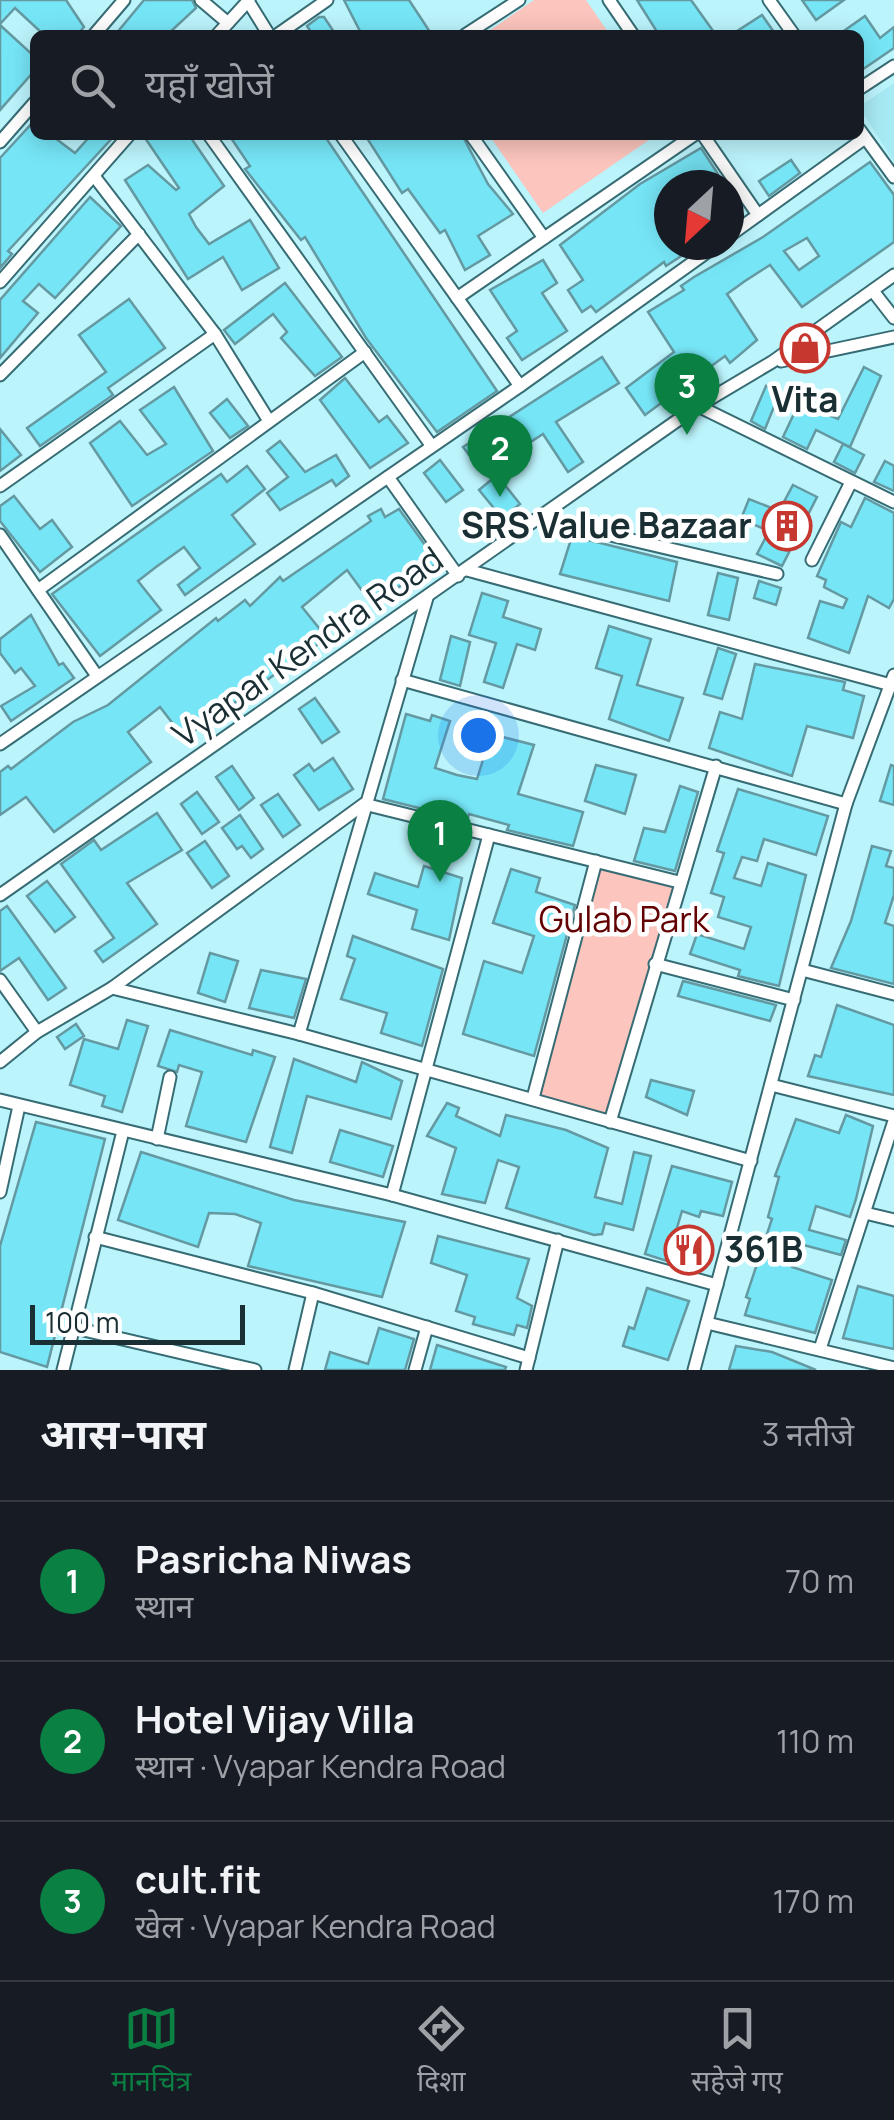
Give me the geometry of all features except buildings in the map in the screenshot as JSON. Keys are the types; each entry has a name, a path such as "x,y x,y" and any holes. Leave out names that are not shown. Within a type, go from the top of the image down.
{"street":[{"path":"98,30 124,0"},
{"path":"201,0 228,23"},
{"path":"222,30 248,0 269,30"},
{"path":"281,30 327,0"},
{"path":"473,30 518,0"},
{"path":"609,0 630,30"},
{"path":"769,0 790,30"},
{"path":"864,86 894,66"},
{"path":"0,142 30,108"},
{"path":"864,137 894,177"},
{"path":"0,282 126,140"},
{"path":"213,140 431,444"},
{"path":"344,140 520,386"},
{"path":"475,140 544,238"},
{"path":"457,298 687,140"},
{"path":"706,140 758,215"},
{"path":"744,225 854,140"},
{"path":"94,176 214,334 269,421"},
{"path":"0,375 139,234"},
{"path":"2,737 388,477 696,260"},
{"name":"Vyapar Kendra Road","path":"0,895 542,519 698,406 772,362 894,275"},
{"path":"873,291 894,318"},
{"path":"0,486 214,334"},
{"path":"772,362 894,337"},
{"path":"38,590 365,352"},
{"path":"698,406 850,484 894,502"},
{"path":"388,477 463,573 892,680 846,804 694,1370"},
{"path":"812,560 850,484"},
{"path":"542,519 777,574"},
{"path":"0,534 97,676"},
{"path":"298,1034 427,598"},
{"path":"402,680 846,804"},
{"path":"610,1122 716,766"},
{"path":"364,804 679,882"},
{"path":"0,1062 37,1032 112,988 364,804"},
{"path":"392,1195 488,835"},
{"path":"533,1098 596,861"},
{"path":"655,964 794,1000"},
{"path":"802,970 894,994"},
{"path":"0,980 37,1032"},
{"path":"112,988 427,1068 751,1161"},
{"path":"157,1139 170,1077"},
{"path":"771,1085 894,1119 820,1349"},
{"path":"0,1100 392,1195 718,1285"},
{"path":"0,1192 19,1106"},
{"path":"64,1370 123,1131"},
{"path":"865,1213 894,1220"},
{"path":"95,1237 313,1293 527,1364 558,1240"},
{"path":"295,1370 313,1293"},
{"path":"707,1323 894,1368"},
{"path":"74,1328 255,1370"},
{"path":"416,1370 426,1328"}],"shaded area":[{"path":"894,83 894,162 864,115 864,104"}],"green space":[{"path":"534,0 586,0 607,30 490,30"},
{"path":"492,140 649,140 543,213"},
{"name":"Gulab Park","path":"596,861 679,882 610,1122 533,1098"}],"place":[{"name":"Vita","path":"805,348"},
{"name":"cult.fit","path":"687,435"},
{"name":"Hotel Vijay Villa","path":"500,497"},
{"name":"SRS Value Bazaar","path":"787,526"},
{"name":"Pasricha Niwas","path":"440,882"},
{"name":"361B","path":"689,1250"}]}
